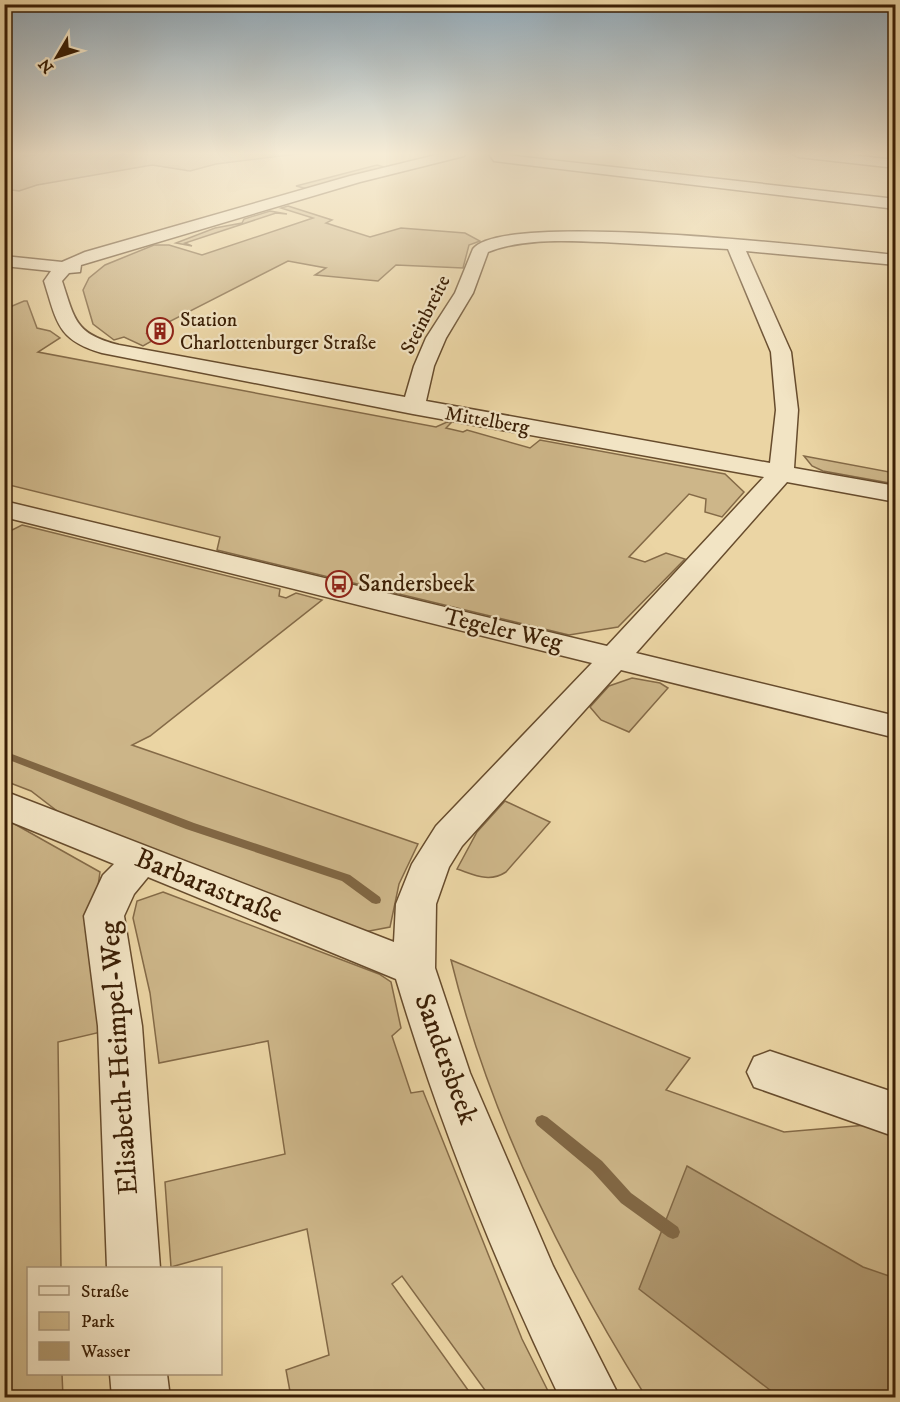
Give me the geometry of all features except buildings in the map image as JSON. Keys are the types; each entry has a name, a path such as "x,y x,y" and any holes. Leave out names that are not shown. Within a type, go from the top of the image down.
{"street":[{"path":"4,262 66,269 132,245 222,218"},
{"name":"Steinbreite","path":"413,408 424,366 436,338 464,293 481,249 487,245 512,238 552,238 735,245 896,260"},
{"path":"735,245 781,352 787,410 781,473"},
{"name":"Mittelberg","path":"66,269 64,285 81,337 110,348 136,355 413,408 896,494"},
{"name":"Sandersbeek","path":"591,1398 534,1285 447,1074 414,968 416,904 431,864 443,845 474,808 615,657 781,473"},
{"name":"Tegeler Weg","path":"4,509 298,583 615,657 896,727"},
{"name":"Barbarastraße","path":"4,804 414,968"},
{"name":"Elisabeth-Heimpel-Weg","path":"133,1267 120,1026 104,916 117,886 142,858"},
{"path":"770,1072 896,1115"},
{"path":"139,1375 141,1398"}],"green space":[{"path":"260,218 185,243 192,246 176,243 215,228 242,223 244,219"},
{"path":"312,218 332,220 326,223 370,237 401,228 465,233 480,241 469,245 463,268 396,265 378,281 315,275 326,268 288,261 147,333 159,337 143,346 124,337 114,340 93,324 83,290 89,278 105,265 154,245 169,245 202,255"},
{"path":"27,301 37,328 50,331 60,338 38,352 436,427 447,422 451,423 446,428 463,432 467,430 530,448 540,440 725,474 744,492 722,517 705,512 706,499 689,494 629,557 645,562 666,553 685,559 618,627 569,635 217,550 220,537 5,484 5,309"},
{"path":"804,456 895,473 895,484 823,471 812,466"},
{"path":"22,525 280,589 279,596 286,598 296,593 322,600 150,736 132,745 418,844 399,884 390,927 364,932 65,817 31,791 5,781 4,534"},
{"path":"632,678 660,683 668,688 629,732 601,720 590,707 609,686"},
{"path":"505,801 550,822 506,872 494,877 482,877 457,869 477,832"},
{"path":"11,822 100,872 90,941 101,1032 58,1042 61,1267 27,1267 27,1375 62,1375 63,1397 5,1398 4,831"},
{"path":"163,892 379,974 391,982 401,1028 392,1036 411,1093 423,1091 522,1339 551,1397 490,1397 402,1276 392,1284 473,1397 291,1397 286,1370 329,1355 307,1229 171,1267 165,1182 285,1154 268,1041 159,1063 150,993 133,918 137,901"},
{"path":"451,960 690,1058 666,1090 784,1132 867,1125 895,1134 895,1397 646,1397 585,1294 531,1186 486,1075"}],"water":[{"path":"687,1166 863,1267 895,1278 895,1397 779,1397 639,1289"}],"waterway":[{"path":"4,754 190,826 346,878 376,900"},
{"path":"542,1121 597,1166 626,1198 673,1232"}],"place":[{"name":"Station Charlottenburger Straße","path":"160,331"},
{"name":"Sandersbeek","path":"339,584"}]}
